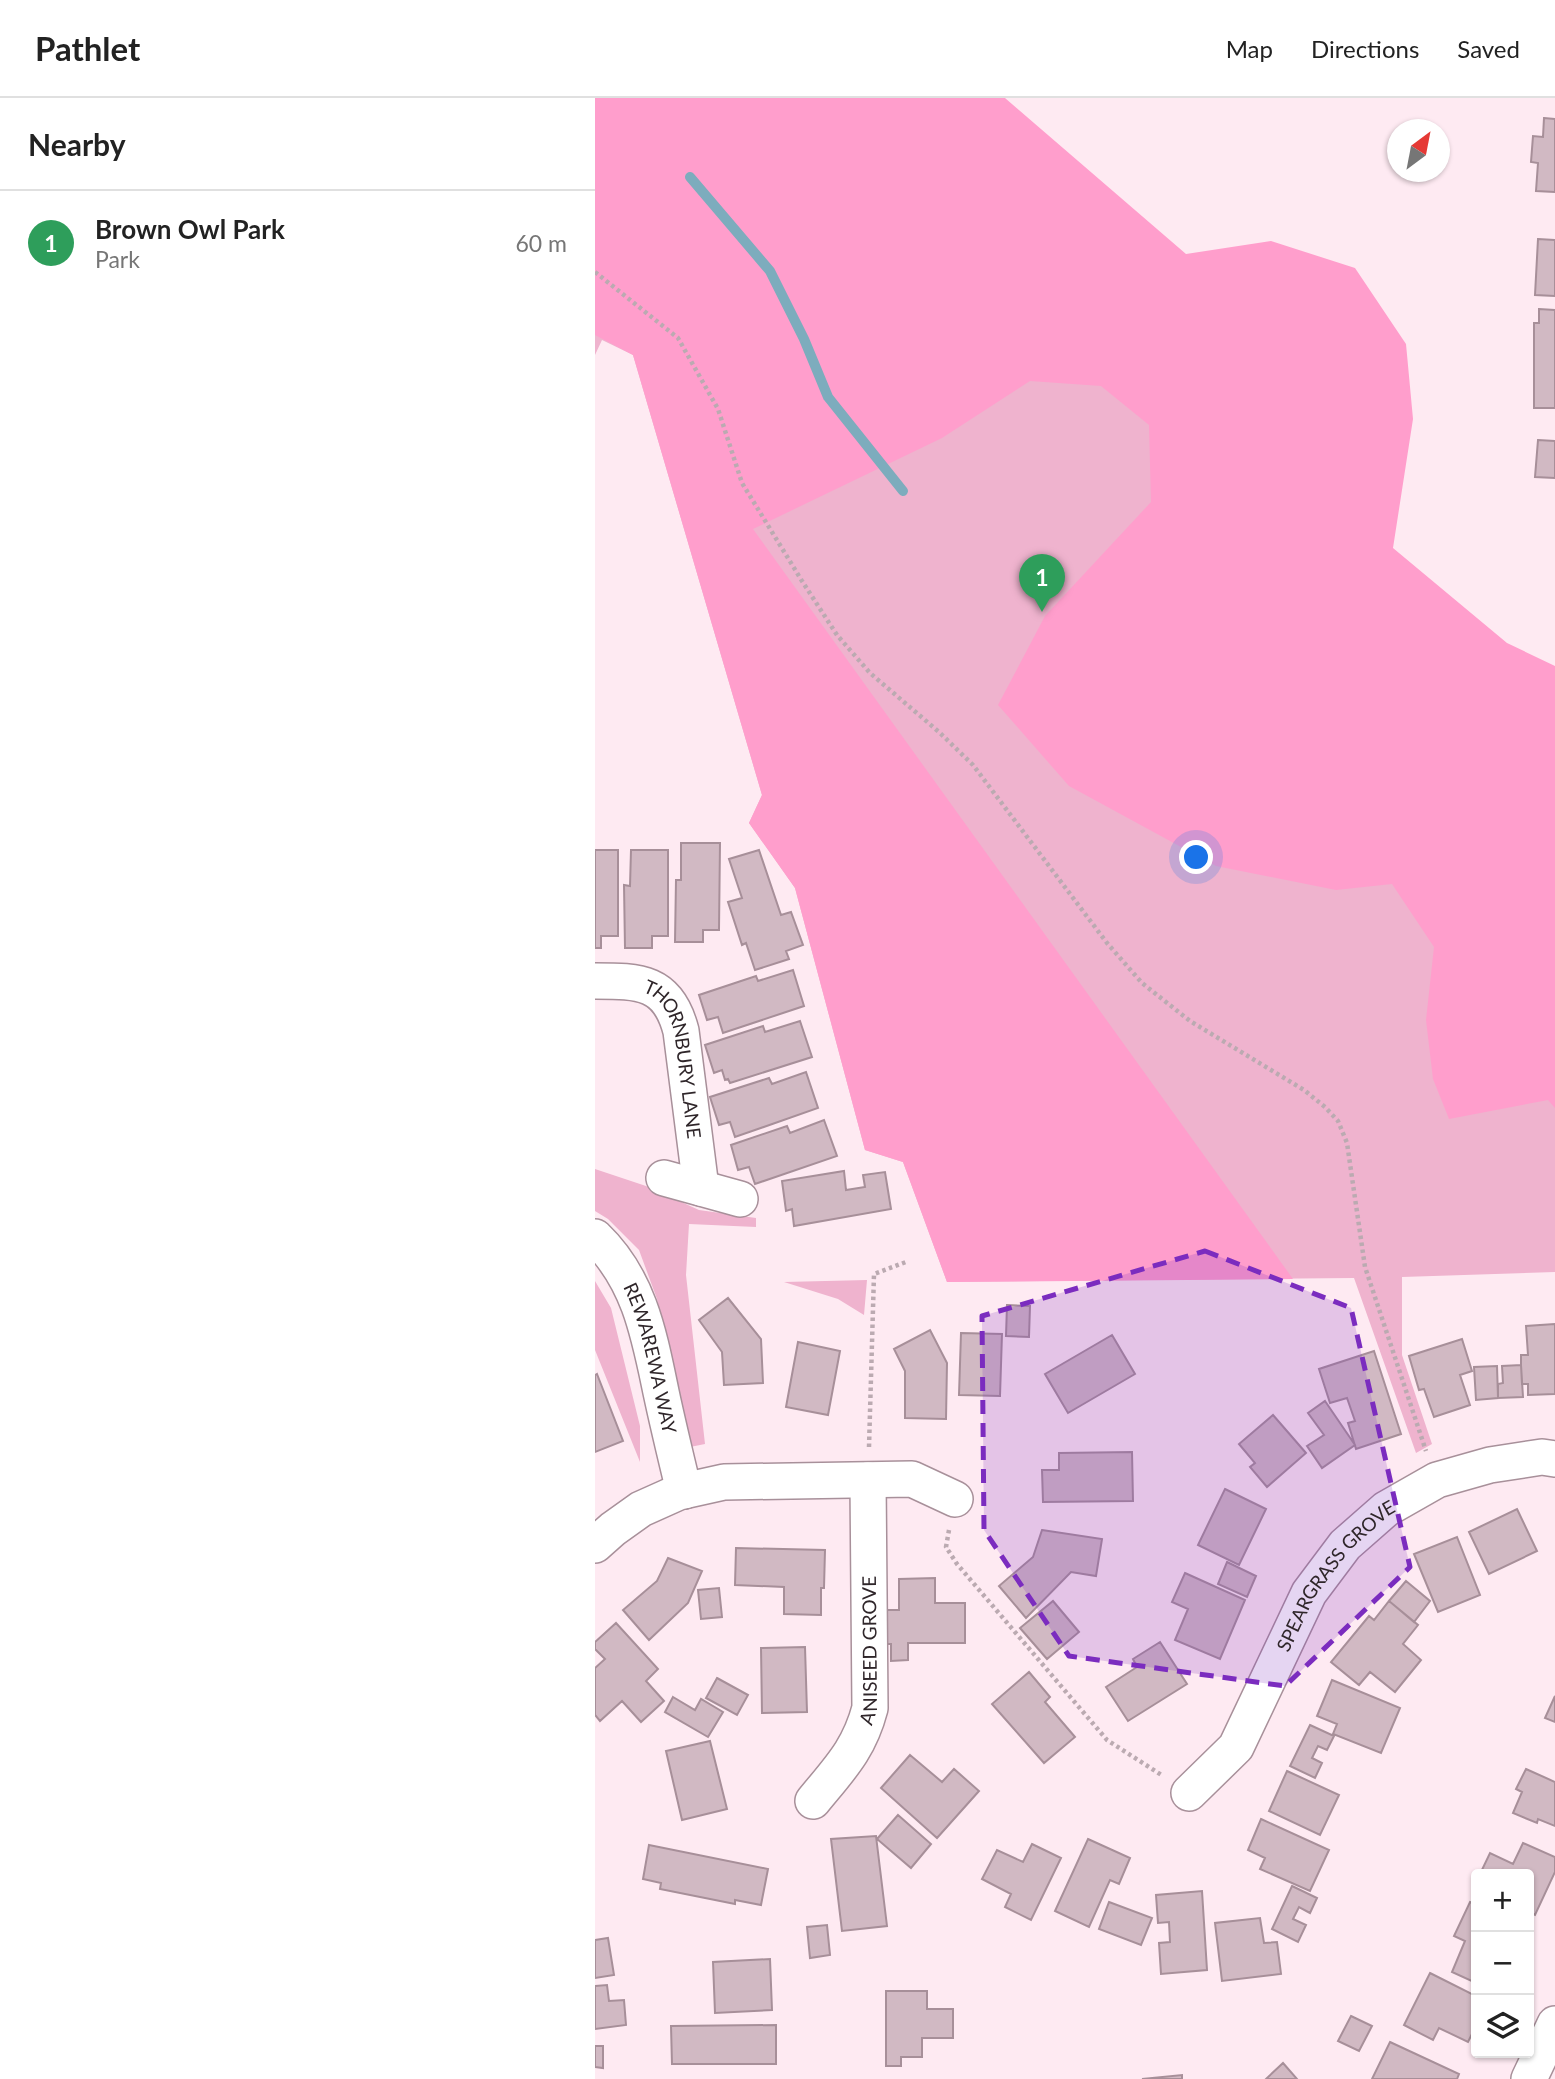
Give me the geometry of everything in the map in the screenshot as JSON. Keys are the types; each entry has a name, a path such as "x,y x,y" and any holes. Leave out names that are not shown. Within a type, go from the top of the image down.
{"street":[{"name":"THORNBURY LANE","path":"595,981 644,983 666,998 673,1007 681,1031 701,1188"},
{"path":"664,1178 740,1199"},
{"name":"REWAREWA WAY","path":"595,1237 608,1249 625,1273 642,1310 684,1491"},
{"name":"SPEARGRASS GROVE","path":"1189,1793 1236,1747 1309,1593 1345,1545 1386,1509 1437,1480 1490,1465 1542,1457 1555,1460"},
{"path":"595,1545 641,1509 684,1491 725,1482 912,1479 955,1499"},
{"name":"ANISEED GROVE","path":"813,1801 856,1748 865,1729 870,1708 868,1480"},
{"path":"1529,2079 1555,2024"}],"path":[{"path":"595,272 678,338 718,409 742,483 801,581 845,645 870,673 973,765 1107,943 1142,983 1190,1021 1304,1090 1338,1121 1347,1143 1365,1266 1428,1458"},
{"path":"868,1480 874,1274 906,1262"},
{"path":"955,1499 946,1547 957,1564 1107,1740 1189,1793"}],"highlighted area":[{"path":"1205,1251 1351,1308 1410,1567 1285,1686 1069,1656 984,1530 982,1316"}],"shaded area":[{"path":"595,98 1277,428 1555,942 1555,1272 1402,1277 1402,1355 1432,1444 1416,1453 1354,1278 947,1282 903,1162 865,1150 795,888 749,823 762,795 633,355 602,340 595,355"},
{"path":"595,98 1005,98 1186,254 1271,241 1355,268 1406,344 1413,419 1393,548 1507,643 1555,666 1555,1108 1548,1100 1449,1119 1433,1079 1426,1020 1434,947 1392,884 1336,890 1216,866 1069,786 998,705 1045,616 1151,502 1149,425 1101,386 1030,381 942,438 753,529 1293,1279 947,1282 903,1162 865,1150 795,888 749,823 762,795 633,355 595,335"},
{"path":"595,1169 646,1186 699,1210 756,1218 756,1227 689,1224 686,1275 705,1444 690,1447 657,1299 639,1250 608,1219 595,1211"},
{"path":"867,1280 864,1315 838,1299 784,1282"},
{"path":"595,1281 611,1308 640,1426 640,1462 595,1350"}],"building":[{"path":"1544,118 1555,119 1555,192 1536,191 1538,163 1531,162 1533,136 1543,137"},
{"path":"1538,239 1555,240 1555,296 1535,295"},
{"path":"1539,309 1555,310 1555,408 1534,408 1534,323 1539,323"},
{"path":"1538,440 1555,441 1555,478 1535,477"},
{"path":"681,843 720,843 719,930 703,930 703,942 675,942 676,880 681,880"},
{"path":"595,850 618,850 618,936 601,936 601,948 595,948"},
{"path":"631,850 668,850 668,936 652,936 652,948 625,948 624,885 630,886"},
{"path":"759,850 781,915 791,912 803,945 786,951 789,959 755,970 746,943 742,945 728,902 742,898 729,859"},
{"path":"793,970 804,1006 723,1033 718,1017 707,1020 699,995 756,976 758,981"},
{"path":"800,1021 812,1057 730,1083 728,1079 725,1080 722,1070 714,1073 705,1045 763,1026 765,1032"},
{"path":"806,1072 818,1108 735,1137 730,1122 719,1125 710,1097 769,1078 772,1084"},
{"path":"824,1120 837,1156 755,1184 749,1167 738,1170 731,1145 787,1126 790,1133"},
{"path":"844,1171 846,1190 865,1187 863,1175 885,1172 891,1209 794,1226 792,1209 786,1211 782,1181"},
{"path":"728,1298 761,1339 763,1383 724,1385 722,1352 699,1320"},
{"path":"1007,1305 1030,1306 1029,1337 1006,1336"},
{"path":"1555,1324 1555,1394 1528,1395 1528,1384 1522,1384 1521,1365 1521,1355 1528,1355 1526,1326"},
{"path":"930,1330 947,1363 946,1419 905,1418 905,1371 894,1349"},
{"path":"961,1333 1002,1334 1000,1396 959,1395"},
{"path":"1112,1335 1135,1374 1068,1413 1045,1374"},
{"path":"1462,1339 1472,1371 1460,1375 1470,1405 1434,1417 1424,1389 1419,1390 1409,1356"},
{"path":"798,1342 840,1351 828,1415 786,1407"},
{"path":"1374,1351 1401,1434 1356,1449 1348,1423 1355,1421 1347,1398 1330,1403 1319,1369"},
{"path":"1521,1365 1523,1397 1498,1398 1498,1384 1503,1383 1502,1366"},
{"path":"1497,1366 1498,1398 1476,1400 1474,1367"},
{"path":"597,1374 623,1441 595,1452 595,1375"},
{"path":"1325,1401 1355,1445 1322,1468 1307,1446 1324,1435 1308,1413"},
{"path":"1273,1415 1306,1453 1267,1487 1250,1467 1255,1463 1239,1444"},
{"path":"1132,1452 1133,1501 1043,1502 1042,1470 1059,1470 1059,1453"},
{"path":"1225,1489 1266,1509 1239,1565 1198,1545"},
{"path":"1517,1509 1537,1551 1489,1574 1469,1532"},
{"path":"1042,1530 1102,1539 1096,1576 1071,1572 1026,1618 999,1586 1033,1557"},
{"path":"1457,1537 1480,1595 1438,1612 1414,1554"},
{"path":"736,1548 825,1550 821,1615 784,1614 784,1587 735,1585"},
{"path":"668,1558 702,1571 688,1603 649,1640 623,1610 657,1581"},
{"path":"1227,1562 1256,1576 1247,1597 1218,1584"},
{"path":"1185,1573 1245,1600 1220,1659 1175,1640 1188,1609 1172,1602"},
{"path":"935,1578 935,1603 965,1603 965,1643 908,1643 908,1660 891,1661 891,1644 887,1644 886,1610 899,1610 899,1579"},
{"path":"1406,1581 1430,1601 1414,1622 1389,1601"},
{"path":"719,1588 722,1617 701,1619 698,1590"},
{"path":"1053,1601 1079,1632 1047,1659 1020,1628"},
{"path":"1389,1601 1418,1625 1403,1644 1421,1660 1395,1692 1370,1672 1359,1685 1331,1662 1369,1616 1374,1620"},
{"path":"616,1623 658,1669 646,1681 664,1701 641,1722 622,1701 600,1721 595,1715 595,1668 605,1659 595,1649 595,1642"},
{"path":"1160,1642 1187,1684 1128,1721 1106,1687 1137,1667 1133,1659"},
{"path":"805,1647 807,1712 762,1713 761,1648"},
{"path":"1029,1672 1050,1697 1045,1702 1075,1737 1044,1763 992,1704"},
{"path":"717,1678 748,1695 737,1715 706,1698"},
{"path":"1332,1680 1400,1708 1381,1753 1333,1734 1337,1724 1317,1716"},
{"path":"1555,1696 1555,1722 1545,1718"},
{"path":"673,1697 695,1710 701,1699 723,1712 708,1737 665,1712"},
{"path":"1310,1725 1334,1736 1327,1750 1318,1746 1312,1758 1322,1763 1315,1778 1290,1766"},
{"path":"710,1741 727,1809 682,1820 666,1751"},
{"path":"910,1755 942,1782 954,1769 979,1791 937,1838 881,1788"},
{"path":"1526,1769 1555,1782 1555,1826 1538,1819 1537,1823 1513,1813 1522,1792 1516,1789"},
{"path":"1287,1771 1339,1795 1320,1835 1269,1811"},
{"path":"898,1815 931,1844 911,1868 877,1839"},
{"path":"1261,1819 1329,1850 1310,1891 1260,1869 1265,1858 1248,1850"},
{"path":"876,1836 887,1926 842,1931 831,1839"},
{"path":"1088,1839 1130,1858 1119,1884 1110,1880 1089,1927 1055,1911"},
{"path":"1523,1843 1555,1857 1555,1872 1535,1915 1534,1869 1482,1869 1490,1853 1513,1864"},
{"path":"1032,1844 1061,1858 1031,1920 1005,1907 1011,1894 982,1879 997,1850 1023,1862"},
{"path":"649,1845 768,1869 761,1905 735,1900 735,1904 660,1889 661,1883 643,1879"},
{"path":"1292,1886 1317,1898 1310,1913 1299,1907 1293,1919 1306,1925 1298,1942 1272,1929"},
{"path":"1202,1891 1207,1970 1161,1974 1159,1943 1170,1942 1169,1922 1158,1923 1156,1895"},
{"path":"1109,1902 1152,1918 1141,1945 1099,1929"},
{"path":"1470,1902 1471,1981 1452,1972 1465,1941 1454,1936"},
{"path":"1260,1918 1264,1943 1277,1942 1281,1974 1222,1981 1215,1923"},
{"path":"827,1925 830,1955 810,1958 807,1927"},
{"path":"608,1938 614,1975 595,1978 595,1940"},
{"path":"770,1959 772,2010 715,2013 713,1962"},
{"path":"1430,1973 1471,1994 1471,2036 1468,2042 1439,2028 1433,2040 1404,2025"},
{"path":"607,1985 609,2001 624,2000 626,2025 595,2029 595,1986"},
{"path":"886,1991 927,1991 927,2009 953,2009 953,2038 922,2038 922,2057 901,2057 901,2066 886,2066"},
{"path":"1351,2016 1372,2026 1359,2051 1338,2041"},
{"path":"776,2025 776,2064 672,2064 671,2026"},
{"path":"1390,2042 1459,2074 1457,2079 1372,2079"},
{"path":"595,2046 603,2046 603,2068 595,2067"},
{"path":"1283,2063 1297,2079 1266,2079"},
{"path":"1182,2075 1182,2079 1142,2079"}],"waterway":[{"path":"690,177 770,271 804,339 828,397 903,491"}],"place":[{"name":"Brown Owl Park","path":"1042,612"}]}
